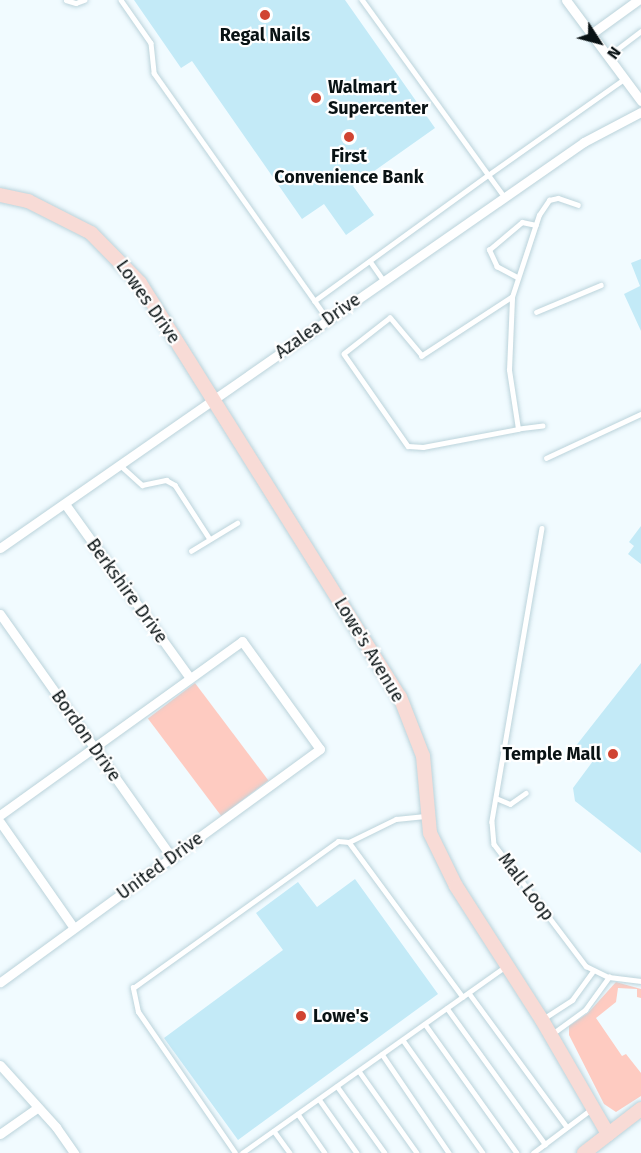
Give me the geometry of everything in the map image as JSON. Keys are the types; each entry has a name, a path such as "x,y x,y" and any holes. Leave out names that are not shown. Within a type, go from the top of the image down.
{"street":[{"path":"566,0 641,101"},
{"path":"591,34 638,0"},
{"name":"Azalea Drive","path":"0,548 584,142 641,112"},
{"name":"Lowes Drive","path":"0,195 28,201 62,216 91,233 116,256 140,283 214,399"},
{"name":"Lowe's Avenue","path":"214,399 400,697 423,756 430,833 456,886 505,967 542,1020 608,1134"},
{"name":"Berkshire Drive","path":"65,504 190,678"},
{"name":"Bordon Drive","path":"0,614 172,858"},
{"name":"United Drive","path":"0,982 320,749 242,641 190,678"},
{"path":"0,815 190,678"},
{"path":"0,822 74,928"},
{"path":"0,1065 74,1153"},
{"path":"0,1134 37,1108"},
{"path":"584,1153 641,1109"}],"lane":[{"path":"66,0 76,3 84,0"},
{"path":"121,0 151,43 154,73 328,320"},
{"path":"362,0 504,198"},
{"path":"607,57 640,34"},
{"path":"314,301 624,80"},
{"path":"518,429 509,370 512,297 536,225 549,200 558,198 578,205"},
{"path":"518,278 497,267 489,250 522,222 536,225"},
{"path":"370,261 384,281"},
{"path":"536,312 601,285"},
{"path":"512,297 422,356 390,318 344,354 408,446 423,447 543,426"},
{"path":"546,458 641,414"},
{"path":"120,465 142,485 166,480 175,485 210,539"},
{"path":"191,551 237,522"},
{"name":"Mall Loop","path":"542,528 492,822 494,844 592,972"},
{"path":"496,798 510,804 526,793"},
{"path":"235,1153 138,1012 133,988 338,841 350,842 396,819 429,816"},
{"path":"350,842 463,997"},
{"path":"242,1153 251,1151 274,1131 505,967"},
{"path":"542,1020 573,1000 592,972 609,977 641,981"},
{"path":"550,1035 585,1010 609,977"},
{"path":"469,993 567,1127"},
{"path":"447,1008 545,1144"},
{"path":"425,1024 517,1153"},
{"path":"403,1040 483,1153"},
{"path":"382,1054 449,1153"},
{"path":"359,1071 417,1153"},
{"path":"337,1086 386,1153"},
{"path":"319,1099 357,1153"},
{"path":"533,1153 592,1108"},
{"path":"298,1114 325,1153"},
{"path":"274,1131 290,1153"}],"shaded area":[{"path":"195,683 268,780 221,816 148,719"},
{"path":"616,982 641,989 641,998 637,997 637,989 618,988 616,1002 596,1018 622,1056 626,1054 641,1073 641,1096 616,1112 604,1104 569,1035 569,1026 588,1013"}],"building":[{"name":"Walmart Supercenter","path":"134,0 345,0 435,128 353,186 374,215 346,235 324,204 302,219 192,61 181,68"},
{"path":"641,259 641,331 624,294 640,286 631,263"},
{"path":"641,526 641,564 628,554 634,546 629,542"},
{"name":"Temple Mall","path":"641,663 641,853 575,801 573,788 593,761 575,747"},
{"name":"Lowe's","path":"355,879 438,994 238,1140 164,1038 283,950 256,913 298,882 317,907"}],"place":[{"name":"Regal Nails","path":"265,15"},
{"name":"Walmart Supercenter","path":"316,98"},
{"name":"First Convenience Bank","path":"349,137"},
{"name":"Temple Mall","path":"613,754"},
{"name":"Lowe's","path":"301,1016"}]}
